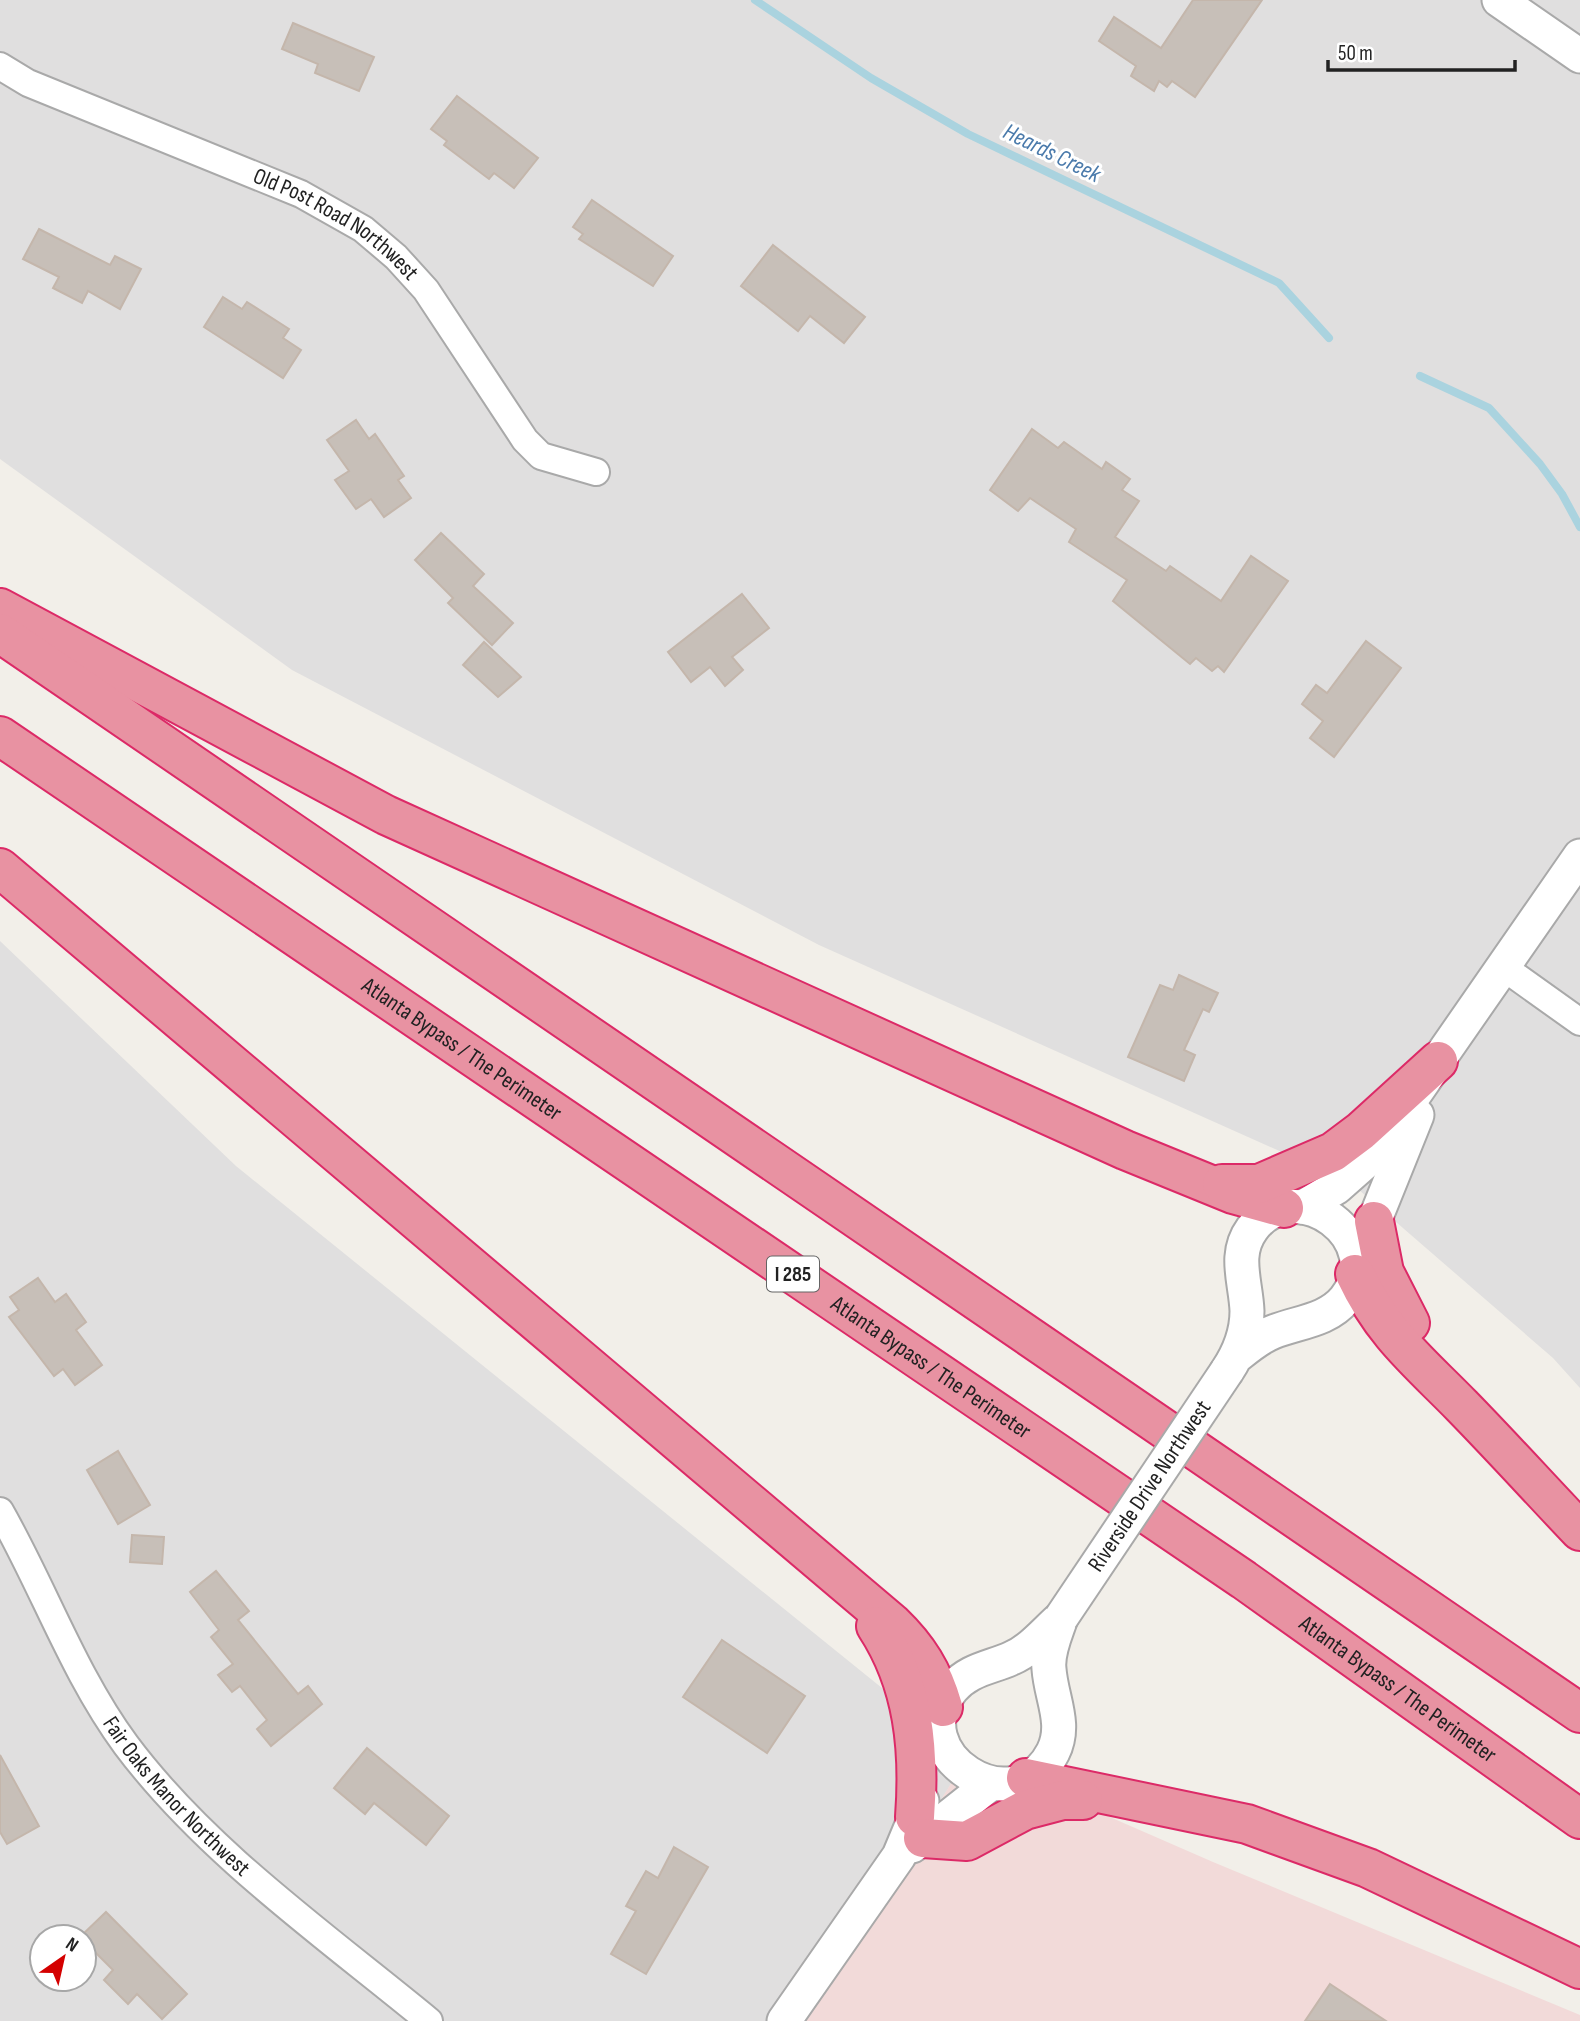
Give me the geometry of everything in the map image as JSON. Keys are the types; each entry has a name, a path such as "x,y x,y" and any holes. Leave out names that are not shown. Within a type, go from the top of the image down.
{"highway":[{"path":"0,608 386,815 1125,1150 1233,1194 1294,1207"},
{"path":"0,633 1580,1713"},
{"name":"Atlanta Bypass / The Perimeter","path":"0,736 1244,1580 1580,1819"},
{"path":"0,868 852,1589 912,1643 927,1664 943,1725"},
{"path":"1209,1184 1259,1184 1333,1152 1361,1131 1438,1061"},
{"path":"1374,1221 1380,1257 1390,1288 1461,1405"},
{"path":"1356,1269 1381,1324 1580,1531"},
{"path":"852,1589 887,1643 905,1685 916,1730 912,1837 967,1841 1025,1810 1063,1800 1126,1800"},
{"path":"1008,1781 1126,1800 1248,1824 1368,1868 1580,1969"}],"street":[{"path":"1499,0 1580,56"},
{"name":"Old Post Road Northwest","path":"0,66 28,83 301,194 363,229 397,257 426,290 525,440 541,456 596,472"},
{"path":"1294,1207 1337,1186 1371,1157 1580,856"},
{"path":"1503,967 1580,1022"},
{"path":"1356,1269 1438,1061"},
{"path":"1294,1207 1321,1210 1335,1220 1347,1232 1356,1269"},
{"name":"Riverside Drive Northwest","path":"943,1725 960,1680 988,1666 1013,1658 1061,1618 1232,1363 1247,1311 1240,1263 1244,1244 1253,1228 1267,1215 1294,1207"},
{"name":"Riverside Drive Northwest","path":"1232,1363 1272,1333 1334,1310 1346,1298 1356,1269"},
{"name":"Fair Oaks Manor Northwest","path":"0,1511 89,1688 127,1745 170,1798 235,1860 429,2021"},
{"name":"Riverside Drive Northwest","path":"1008,1781 1043,1766 1059,1736 1059,1719 1048,1667 1061,1618"},
{"path":"943,1725 960,1769 1008,1781"},
{"path":"784,2021 912,1837 937,1766 943,1725"},
{"path":"912,1837 1008,1781"}],"shaded area":[{"path":"0,0 1580,0 1580,1388 1553,1358 1351,1183 819,945 292,670 0,459"},
{"path":"0,941 236,1166 955,1747 986,1763 959,1771 804,2021 0,2021"},
{"path":"986,1763 1213,1862 1580,2015 1580,2021 804,2021 960,1769"}],"building":[{"path":"1193,0 1262,0 1195,97 1172,81 1167,87 1159,81 1154,91 1131,76 1136,66 1099,41 1114,17 1161,48"},
{"path":"293,23 374,57 359,91 315,73 318,64 282,49"},
{"path":"457,96 538,158 514,188 494,173 489,179 444,145 447,141 431,129"},
{"path":"592,200 673,256 653,286 579,239 583,234 573,227"},
{"path":"39,229 110,265 115,256 141,269 120,309 88,291 82,303 53,288 59,277 23,259"},
{"path":"773,245 865,317 844,343 810,316 798,331 741,286"},
{"path":"223,297 242,309 247,302 289,329 283,338 301,350 283,378 204,327"},
{"path":"356,420 369,439 375,434 404,476 398,480 411,498 384,517 371,499 356,509 335,480 349,471 327,440"},
{"path":"1032,429 1058,448 1064,442 1102,469 1106,462 1130,479 1122,490 1139,501 1115,537 1166,571 1170,566 1221,601 1251,556 1288,581 1224,672 1218,666 1212,671 1196,658 1190,664 1113,601 1127,580 1069,542 1076,529 1030,498 1018,511 990,490"},
{"path":"441,533 484,574 473,586 513,623 492,645 448,603 453,598 415,560"},
{"path":"742,594 769,628 732,657 743,670 725,686 710,667 691,682 668,652"},
{"path":"1366,641 1401,668 1334,757 1310,738 1323,721 1302,704 1316,685 1327,693"},
{"path":"484,642 521,677 498,697 463,665"},
{"path":"1179,975 1218,993 1209,1012 1203,1009 1184,1050 1195,1055 1184,1081 1128,1057 1160,985 1173,990"},
{"path":"38,1278 55,1302 66,1294 86,1322 76,1330 102,1365 75,1385 63,1369 54,1376 9,1317 19,1310 10,1297"},
{"path":"118,1451 150,1505 118,1524 87,1470"},
{"path":"132,1535 164,1537 162,1564 130,1562"},
{"path":"216,1571 249,1611 238,1620 298,1694 308,1686 322,1704 271,1746 257,1729 267,1720 240,1686 232,1692 218,1675 233,1664 211,1637 219,1630 190,1592"},
{"path":"722,1640 805,1696 767,1753 683,1697"},
{"path":"367,1748 449,1816 426,1845 374,1803 365,1814 334,1788"},
{"path":"0,1755 39,1826 7,1844 0,1832"},
{"path":"674,1847 708,1867 646,1974 611,1954 636,1911 626,1906 646,1871 658,1878"},
{"path":"106,1912 187,1994 162,2019 137,1994 128,2004 104,1980 113,1970 98,1955 98,1923 95,1923"},
{"path":"1330,1984 1386,2021 1305,2021"}],"waterway":[{"name":"Heards Creek","path":"755,0 871,78 968,134 1279,283 1329,338"},
{"name":"Heards Creek","path":"1420,376 1489,408 1540,464 1562,494 1580,527"}]}
